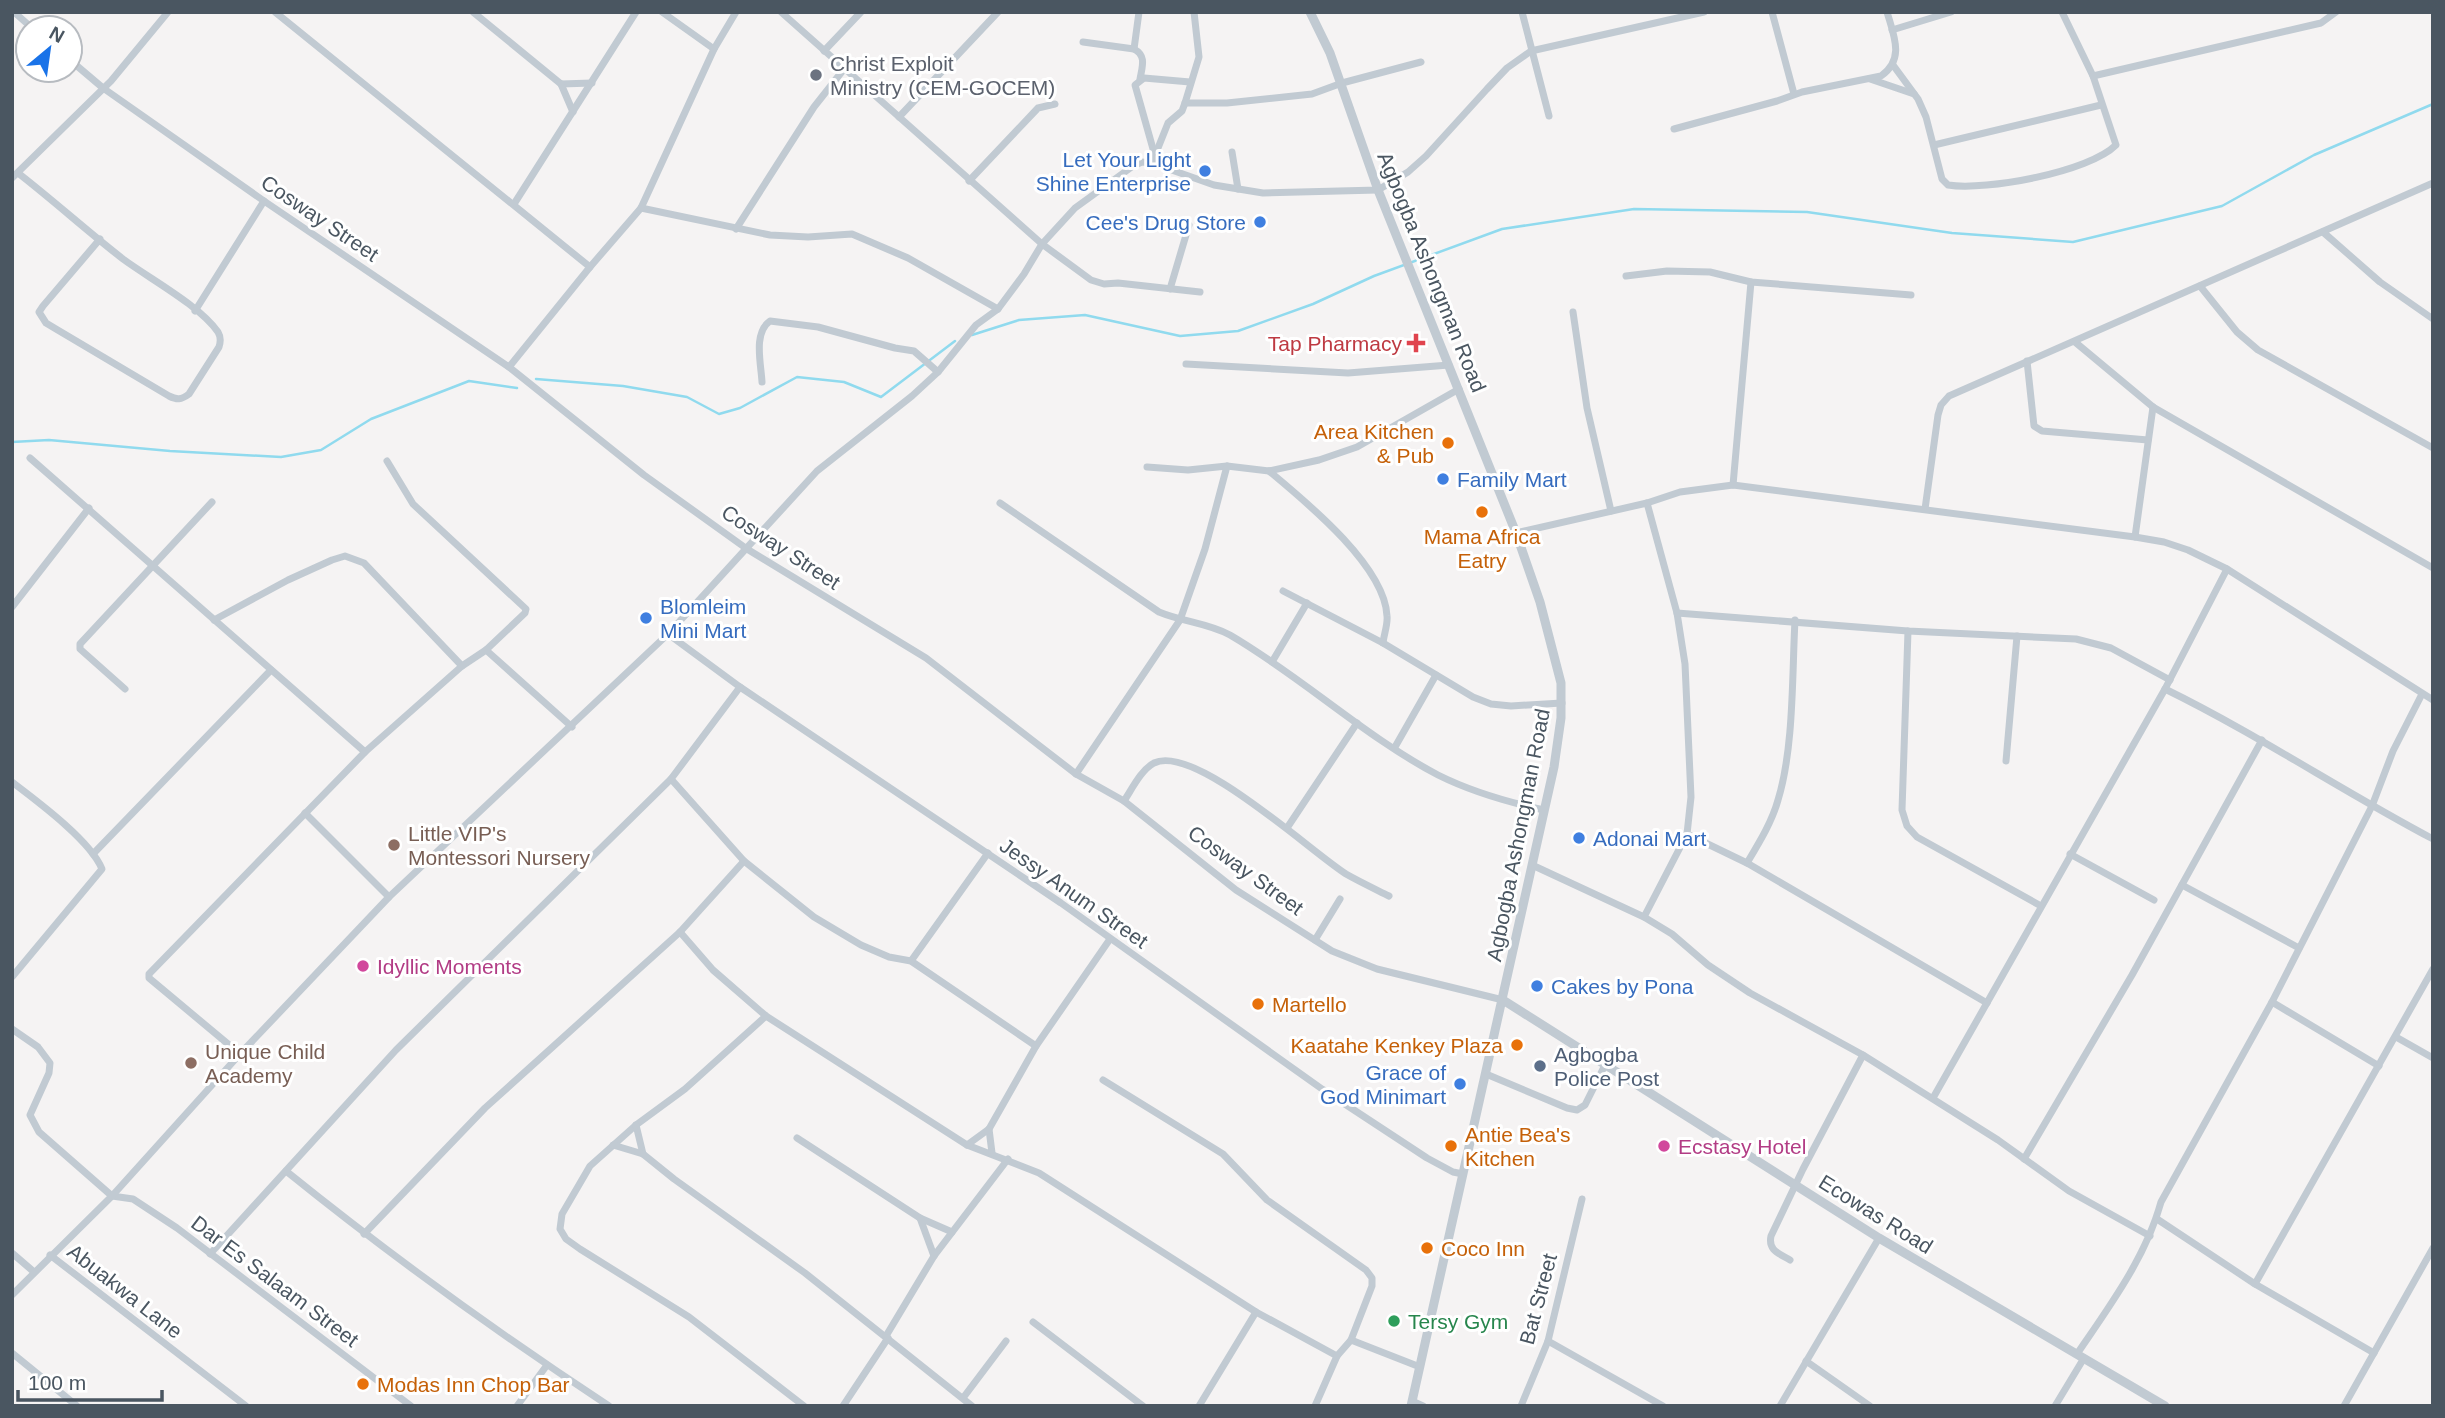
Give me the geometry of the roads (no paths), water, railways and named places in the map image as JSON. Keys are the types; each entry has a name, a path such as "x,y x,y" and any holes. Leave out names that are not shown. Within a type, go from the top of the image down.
{"street":[{"path":"100,239 39,312 47,323 177,400 189,394 219,347 221,340 218,332 195,311 100,239 15,175 103,88 168,12"},
{"path":"275,12 590,267"},
{"path":"473,12 561,84 573,112"},
{"path":"514,204 636,12"},
{"path":"662,12 714,49"},
{"path":"509,367 641,208 714,49 736,12"},
{"path":"781,12 969,181 1042,244 1091,280 1104,284 1200,292"},
{"path":"824,51 861,12"},
{"path":"899,117 998,12"},
{"path":"1134,49 1139,12"},
{"path":"1154,159 1168,123 1182,111 1199,57 1194,12"},
{"name":"Agbogba Ashongman Road","path":"1310,12 1342,83 1378,190 1516,533 1548,630 1561,683 1558,747 1411,1404"},
{"path":"1522,12 1549,116"},
{"path":"12,1295 112,1196 240,1054 389,897 668,634 817,471 912,396 938,372 976,326 998,309 1042,244 1075,208 1133,166 1154,159 1214,185 1262,193 1378,190 1408,172 1426,156 1494,82 1531,51 1704,12"},
{"path":"1772,12 1794,94"},
{"path":"1674,129 1794,94 1881,76 1893,65 1896,55 1887,12"},
{"path":"1892,30 1951,12"},
{"path":"1893,65 1914,93 1926,117 1942,179 1948,185 1975,186 2033,179 2104,155 2116,145 2093,76 2062,12"},
{"path":"2093,76 2320,23 2336,12"},
{"path":"1083,41 1139,52 1143,60 1140,79 1135,85 1154,159"},
{"path":"1185,103 1227,103 1312,94 1342,83 1421,62"},
{"path":"736,229 814,107 844,69"},
{"name":"Cosway Street","path":"84,72 264,201 509,367 644,475 747,549 926,658 1076,774 1124,801 1236,890 1332,951 1377,969 1503,1000"},
{"path":"1140,79 1190,82"},
{"path":"1869,79 1914,93"},
{"path":"561,84 592,83"},
{"path":"969,181 1038,108 1055,104"},
{"path":"1934,145 2101,106"},
{"path":"1232,152 1238,189"},
{"path":"1925,509 1941,405 1949,396 2433,183"},
{"path":"195,311 264,201"},
{"path":"641,208 770,235 808,237 852,234 908,258 998,309"},
{"path":"1170,289 1189,225"},
{"path":"2323,232 2380,282 2433,319"},
{"path":"1626,276 1667,271 1710,272 1751,282 1911,295"},
{"path":"1733,485 1751,282"},
{"path":"2200,286 2237,332 2258,350 2433,448"},
{"path":"1573,312 1587,408 1611,511"},
{"path":"762,382 760,336 764,326 770,321 818,327 915,351 938,372"},
{"path":"2075,342 2153,407 2433,568"},
{"path":"2027,361 2034,426 2042,431 2148,440"},
{"path":"1186,364 1348,373 1449,365"},
{"path":"1147,467 1188,470 1227,466 1269,471 1319,460 1357,447 1459,389"},
{"path":"2134,537 2153,407"},
{"path":"30,457 365,752"},
{"path":"240,1054 149,978 149,974 365,752 462,666 486,650 526,609 413,504 387,461"},
{"path":"1076,774 1180,620 1205,549 1227,466"},
{"path":"1269,471 1319,513 1372,573 1384,600 1387,617 1382,643"},
{"path":"1516,533 1647,503 1680,492 1709,486 1733,485 2164,542 2188,550 2227,569 2433,700"},
{"path":"125,689 79,647 212,502"},
{"path":"1000,503 1159,612 1180,620 1214,627 1272,662 1357,723 1438,775 1491,798 1544,810"},
{"path":"1643,917 1687,834 1691,797 1685,678 1677,613 1647,503"},
{"path":"12,607 89,508"},
{"path":"214,620 288,580 345,556 364,563 462,666"},
{"path":"1933,1098 2165,689 2227,569"},
{"path":"1283,591 1382,643 1473,697 1492,704 1511,706 1562,703"},
{"path":"1272,662 1307,603"},
{"path":"1677,613 1795,620 1908,631 2076,639 2111,648 2170,680"},
{"path":"1747,863 1778,802 1785,772 1795,620"},
{"path":"1908,631 1902,810 1907,826 1917,837 2041,906"},
{"name":"Jessy Anum Street","path":"668,634 740,687 988,853 1387,1132 1444,1168 1463,1174"},
{"path":"2006,761 2017,636"},
{"path":"486,650 572,727"},
{"path":"93,854 271,670"},
{"path":"1395,747 1436,675"},
{"path":"210,1254 396,1050 671,779 740,687"},
{"path":"2165,689 2262,740 2433,839"},
{"path":"2055,1406 2080,1356 2150,1236 2161,1202 2272,1002 2372,806 2393,751 2422,694"},
{"path":"1287,828 1357,723"},
{"path":"2024,1159 2075,1076 2262,740"},
{"path":"1124,801 1144,772 1156,762 1171,761 1199,771 1229,787 1346,874 1389,896"},
{"path":"671,779 744,861 814,917 861,945 889,957 911,961 1036,1046"},
{"path":"12,782 48,810 101,865 100,873 12,977"},
{"path":"305,813 389,897"},
{"path":"1687,834 1747,863 1987,1003"},
{"path":"911,961 988,853"},
{"path":"2070,855 2154,900"},
{"path":"364,1234 485,1108 680,932 744,861"},
{"path":"1532,865 1643,917 1672,934 1708,965 1750,993 1863,1055 1933,1098 2069,1191 2150,1236"},
{"path":"2182,885 2299,947"},
{"path":"1315,940 1340,899"},
{"path":"680,932 713,970 766,1016 967,1145 1039,1173 1256,1312 1337,1356"},
{"path":"967,1145 989,1129 1036,1046 1110,939"},
{"path":"2255,1284 2433,969"},
{"name":"Ecowas Road","path":"1503,1000 1879,1238 2165,1406"},
{"path":"2272,1002 2379,1066"},
{"path":"766,1016 685,1089 636,1125 590,1166 562,1213 560,1229 566,1239 689,1317 804,1406"},
{"path":"12,1029 38,1047 50,1063 44,1086 30,1115 33,1124 112,1196"},
{"path":"2396,1038 2433,1058"},
{"path":"1790,1260 1772,1249 1771,1236 1863,1055"},
{"path":"1486,1074 1577,1110 1585,1105 1605,1065"},
{"path":"1103,1080 1223,1154 1268,1200 1366,1270 1372,1278 1372,1286 1351,1340 1337,1356 1315,1406"},
{"path":"636,1125 643,1154"},
{"path":"989,1129 992,1153"},
{"path":"796,1138 920,1218 952,1232"},
{"path":"613,1144 643,1154 674,1180 804,1273 972,1406"},
{"path":"843,1406 934,1256 1008,1159"},
{"path":"286,1171 364,1234 609,1406"},
{"name":"Dar Es Salaam Street","path":"112,1196 140,1203 411,1406"},
{"name":"Bat Street","path":"1521,1406 1548,1341 1582,1199"},
{"path":"920,1218 934,1256"},
{"path":"2157,1219 2255,1284 2374,1353"},
{"path":"1780,1406 1879,1238"},
{"path":"12,1253 34,1272"},
{"path":"2344,1406 2432,1253"},
{"name":"Abuakwa Lane","path":"50,1255 246,1406"},
{"path":"1199,1406 1256,1312"},
{"path":"1033,1322 1143,1406"},
{"path":"1351,1340 1420,1367"},
{"path":"1548,1341 1663,1406"},
{"path":"963,1398 1006,1342"},
{"path":"12,1353 77,1406"},
{"path":"1806,1361 1870,1406"},
{"path":"517,1406 547,1365"},
{"path":"1411,1404 1423,1406"}],"waterway":[{"path":"972,335 1019,320 1085,315 1180,336 1238,331 1313,304 1374,276 1502,229 1634,209 1807,212 1952,233 2073,242 2222,206 2314,155 2433,104"},
{"path":"536,379 623,386 687,397 719,414 740,408 797,377 844,382 881,397 955,341"},
{"path":"12,442 49,440 170,451 281,457 321,450 371,419 469,381 517,388"}],"place":[{"name":"Christ Exploit Ministry (CEM-GOCEM)","path":"816,75"},
{"name":"Let Your Light Shine Enterprise","path":"1205,171"},
{"name":"Cee's Drug Store","path":"1260,222"},
{"name":"Tap Pharmacy","path":"1416,343"},
{"name":"Area Kitchen & Pub","path":"1448,443"},
{"name":"Family Mart","path":"1443,479"},
{"name":"Mama Africa Eatry","path":"1482,512"},
{"name":"Blomleim Mini Mart","path":"646,618"},
{"name":"Adonai Mart","path":"1579,838"},
{"name":"Little VIP's Montessori Nursery","path":"394,845"},
{"name":"Idyllic Moments","path":"363,966"},
{"name":"Cakes by Pona","path":"1537,986"},
{"name":"Martello","path":"1258,1004"},
{"name":"Kaatahe Kenkey Plaza","path":"1517,1045"},
{"name":"Unique Child Academy","path":"191,1063"},
{"name":"Agbogba Police Post","path":"1540,1066"},
{"name":"Grace of God Minimart","path":"1460,1084"},
{"name":"Antie Bea's Kitchen","path":"1451,1146"},
{"name":"Ecstasy Hotel","path":"1664,1146"},
{"name":"Coco Inn","path":"1427,1248"},
{"name":"Tersy Gym","path":"1394,1321"},
{"name":"Modas Inn Chop Bar","path":"363,1384"}]}
